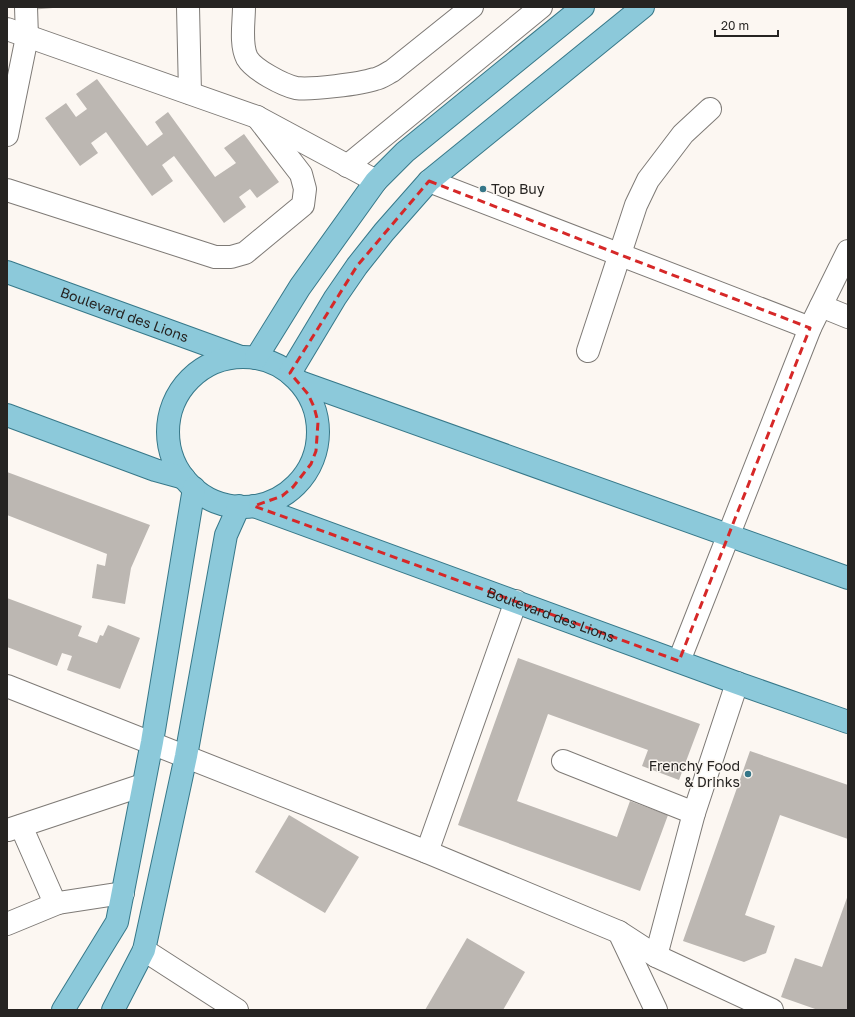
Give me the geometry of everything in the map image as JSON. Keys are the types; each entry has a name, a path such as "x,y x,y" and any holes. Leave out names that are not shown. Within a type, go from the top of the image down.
{"main road":[{"path":"63,1010 117,922 152,742 189,483 177,467 169,440 168,427 175,400 182,388 203,369 215,362 249,358 376,181 405,152 583,7"},
{"path":"295,378 331,304 348,279 384,232 429,181 644,7"},
{"name":"Boulevard des Lions","path":"7,272 249,358 274,364 295,378"},
{"path":"113,1010 144,950 186,756 226,535 247,506 282,496 303,477 311,464 317,443 318,422 308,394 295,378"},
{"path":"295,378 848,578"},
{"path":"7,415 189,483"},
{"name":"Boulevard des Lions","path":"189,483 215,501 247,506 848,722"}],"street":[{"path":"7,135 17,33 26,7"},
{"path":"188,7 190,93"},
{"path":"244,7 244,44 250,63 255,68 284,84 301,88 368,81 381,77 392,71 472,7"},
{"path":"347,166 541,7"},
{"path":"17,33 257,117 376,181"},
{"path":"588,351 636,205 648,180 683,134 710,109"},
{"path":"7,190 215,257 231,257 245,253 303,205 305,189 301,174 257,117"},
{"path":"429,181 810,328"},
{"path":"679,661 810,328 848,251"},
{"path":"821,306 848,316"},
{"path":"427,852 516,602"},
{"path":"656,956 694,813 737,683"},
{"path":"7,686 152,742 427,852 619,932 656,956 772,1010"},
{"path":"563,761 694,813"},
{"path":"58,903 51,896 14,828 143,785"},
{"path":"7,924 58,903 123,893"},
{"path":"619,932 656,1010"},
{"path":"144,950 237,1010"}],"highlighted area":[{"path":"429,181 810,328 679,661 254,506 282,496 293,487 311,464 316,451 318,422 314,407 308,394 290,373 357,266"}],"building":[{"path":"29,7 53,7 53,8 30,10"},
{"path":"97,79 147,146 163,134 155,122 168,112 215,177 236,163 224,148 244,134 279,182 257,198 250,189 239,197 246,207 224,223 174,156 162,165 173,181 152,196 106,132 91,143 98,153 80,166 45,118 66,103 76,117 87,109 76,94"},
{"path":"7,472 150,525 131,568 125,604 92,598 97,564 105,566 107,554 7,515"},
{"path":"7,598 82,626 78,636 97,643 100,635 103,636 108,625 140,638 120,689 67,670 72,656 62,653 57,666 7,647"},
{"path":"518,658 700,724 679,780 642,766 648,750 548,714 517,801 617,837 630,801 668,815 640,891 458,825"},
{"path":"750,751 848,785 848,839 780,815 745,915 775,926 766,953 744,962 683,941"},
{"path":"289,815 359,857 325,913 255,872"},
{"path":"848,895 848,1010 818,1010 781,997 795,958 822,967"},
{"path":"467,938 525,972 503,1010 425,1010"}],"place":[{"name":"Top Buy","path":"483,189"},
{"name":"Frenchy Food & Drinks","path":"748,774"}]}
